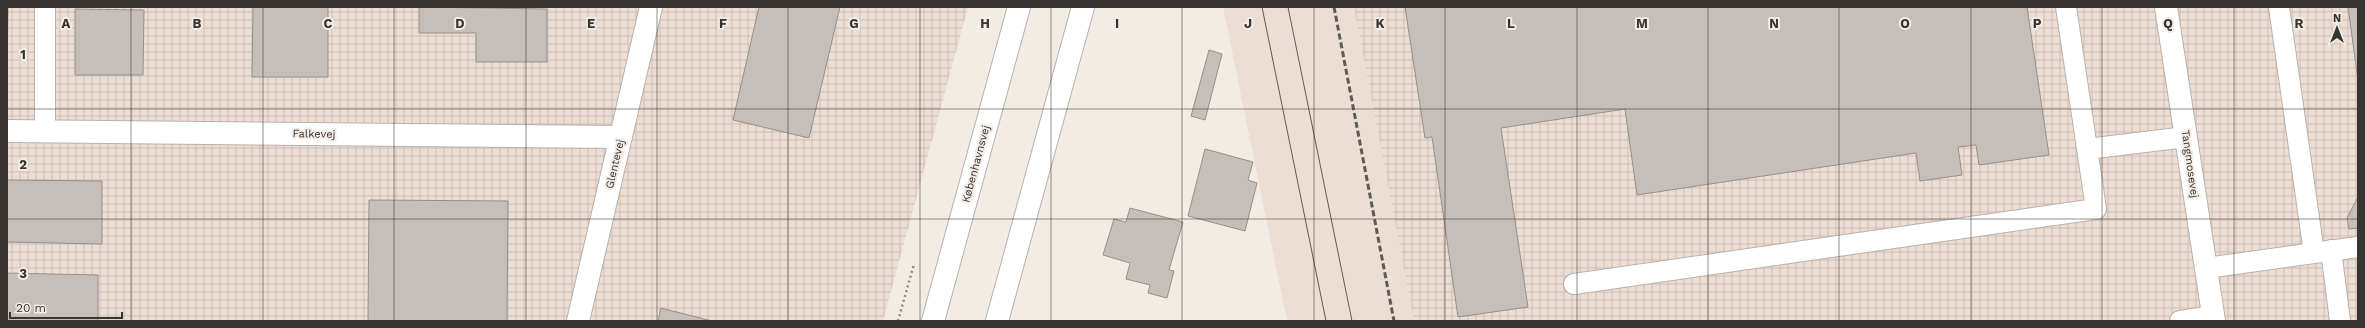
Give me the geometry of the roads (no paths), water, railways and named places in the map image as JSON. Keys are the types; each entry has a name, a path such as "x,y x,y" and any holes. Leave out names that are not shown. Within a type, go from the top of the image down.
{"street":[{"name":"Glentevej","path":"578,321 651,7"},
{"name":"Københavnsvej","path":"933,321 1019,7"},
{"path":"997,321 1083,7"},
{"name":"Tangmosevej","path":"2166,7 2214,319"},
{"name":"Falkevej","path":"7,131 621,137"}],"lane":[{"path":"45,7 45,132"},
{"path":"1574,284 2096,209 2066,7"},
{"path":"2279,7 2322,252 2340,321"},
{"path":"2087,149 2186,137"},
{"path":"2206,268 2358,247"},
{"path":"2180,321 2214,319"}],"tram line":[{"path":"1262,7 1326,321"},
{"path":"1288,7 1352,321"}],"railway":[{"path":"1334,7 1394,321"}]}
